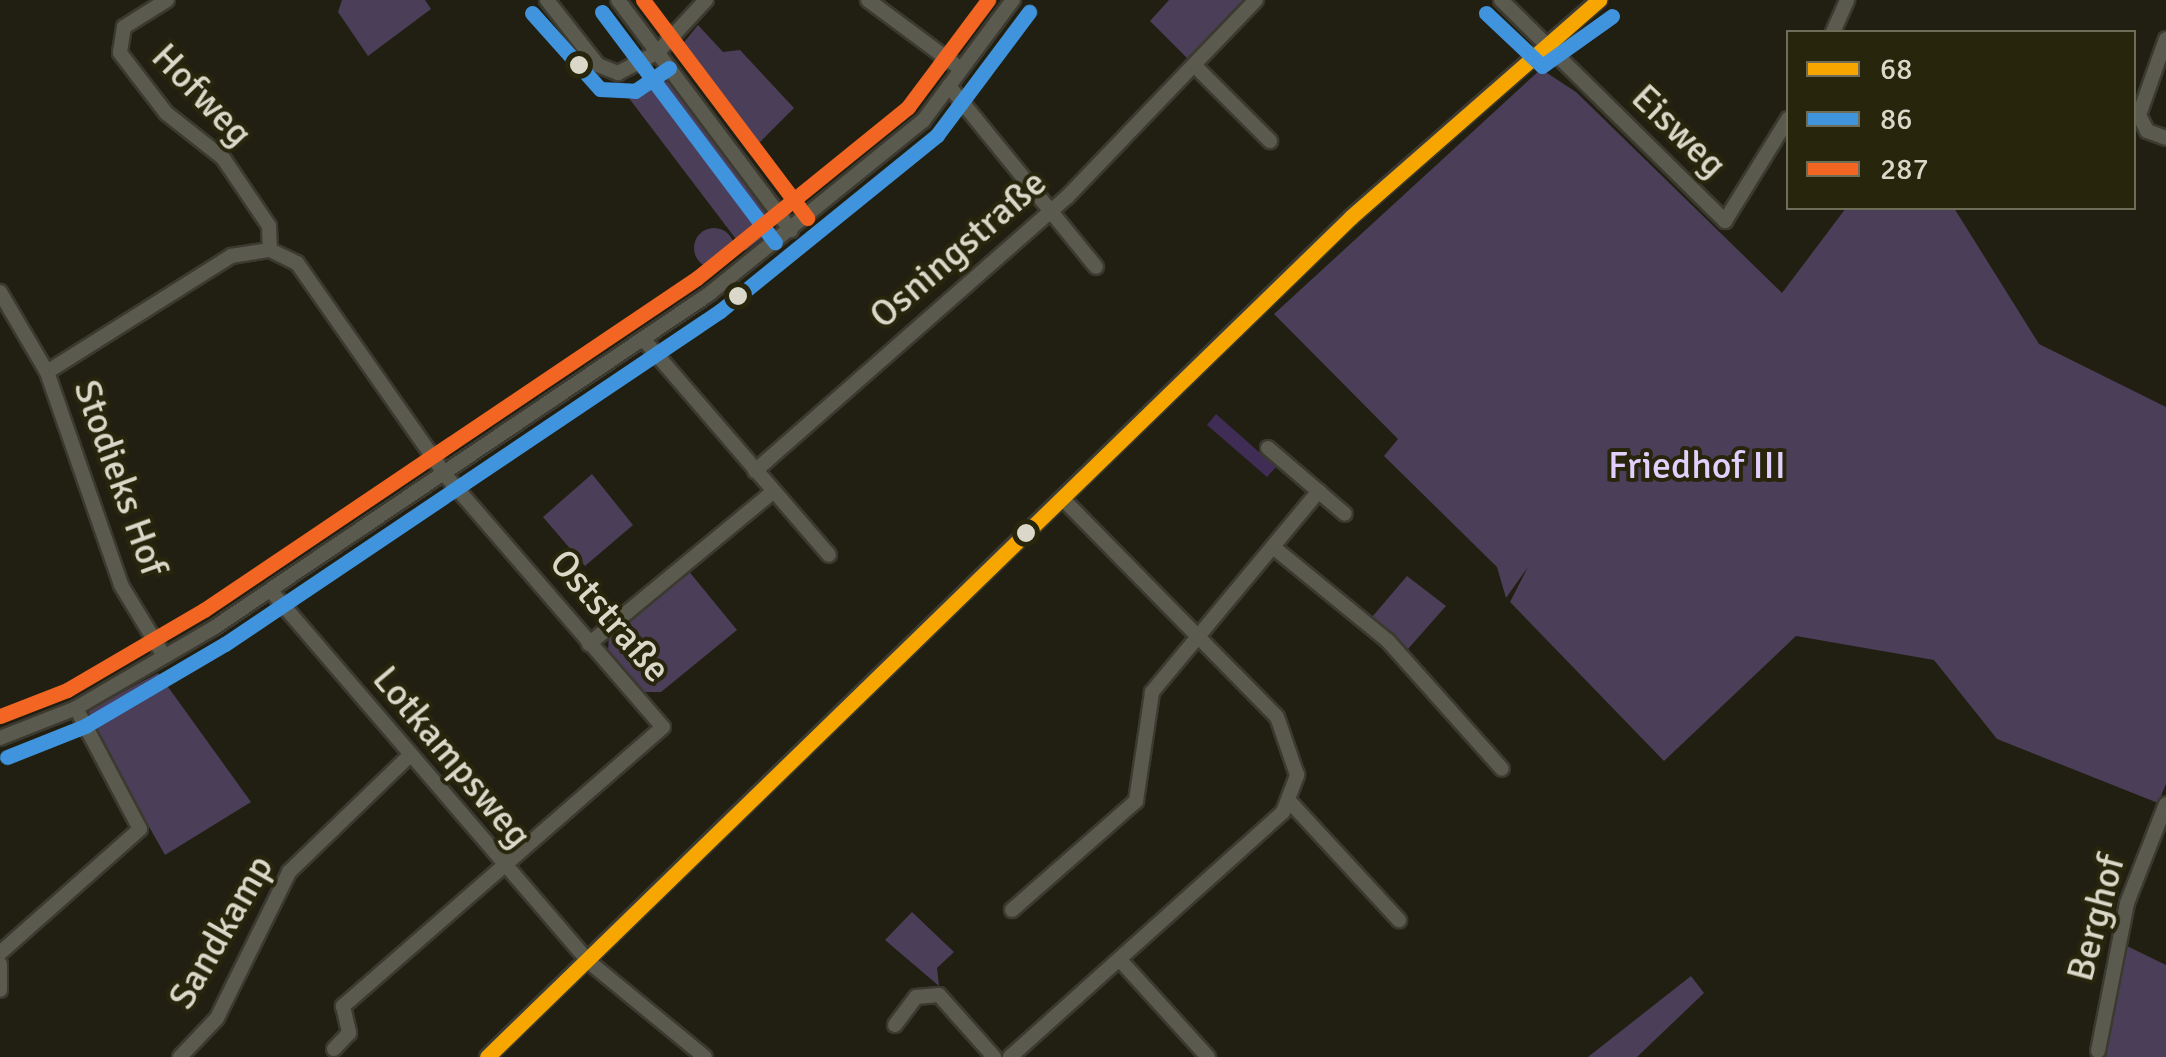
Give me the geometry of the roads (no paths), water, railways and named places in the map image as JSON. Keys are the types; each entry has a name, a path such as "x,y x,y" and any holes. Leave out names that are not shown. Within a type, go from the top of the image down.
{"street":[{"name":"Hofweg","path":"167,0 124,27 120,53 146,93 223,158 269,226 270,250"},
{"path":"547,0 607,70 629,72 658,52 706,0"},
{"path":"618,0 791,230"},
{"path":"868,0 961,69"},
{"path":"0,738 76,708 271,591 645,341 791,230 922,121 1013,0"},
{"name":"Osningstraße","path":"755,472 1048,211 1198,69 1256,0"},
{"path":"1501,0 1542,46"},
{"path":"487,1057 1063,499 1542,46 1600,0"},
{"path":"1835,30 1847,0"},
{"path":"2166,39 2139,114 2147,131 2166,138"},
{"name":"Eisweg","path":"1542,46 1725,221 1786,122"},
{"path":"1198,69 1270,141"},
{"path":"949,86 1096,267"},
{"name":"Stodieks Hof","path":"47,372 231,256 270,250"},
{"path":"270,250 297,263 446,477"},
{"name":"Stodieks Hof","path":"0,292 47,372 121,585 164,656"},
{"path":"645,341 828,555"},
{"path":"1268,448 1345,514"},
{"name":"Oststraße","path":"446,477 663,726 499,864"},
{"path":"1012,910 1136,801 1152,692 1196,634 1278,550 1319,491"},
{"path":"589,644 772,492"},
{"path":"1010,1057 1290,802 1297,760 1286,730 1063,499"},
{"path":"1278,550 1388,641 1502,769"},
{"name":"Lotkampsweg","path":"271,591 407,758 588,961 705,1057"},
{"path":"0,953 140,829 76,708"},
{"name":"Sandkamp","path":"180,1057 217,1018 290,872 407,758"},
{"path":"1290,802 1399,920"},
{"name":"Berghof","path":"2098,1051 2127,903 2166,804"},
{"path":"334,1049 349,1033 343,1006 499,864"},
{"path":"1120,960 1208,1057"},
{"path":"0,964 0,990"},
{"path":"895,1025 916,997 939,995 994,1057"}],"park label":[{"name":"Friedhof III","path":"1697,466"}]}
